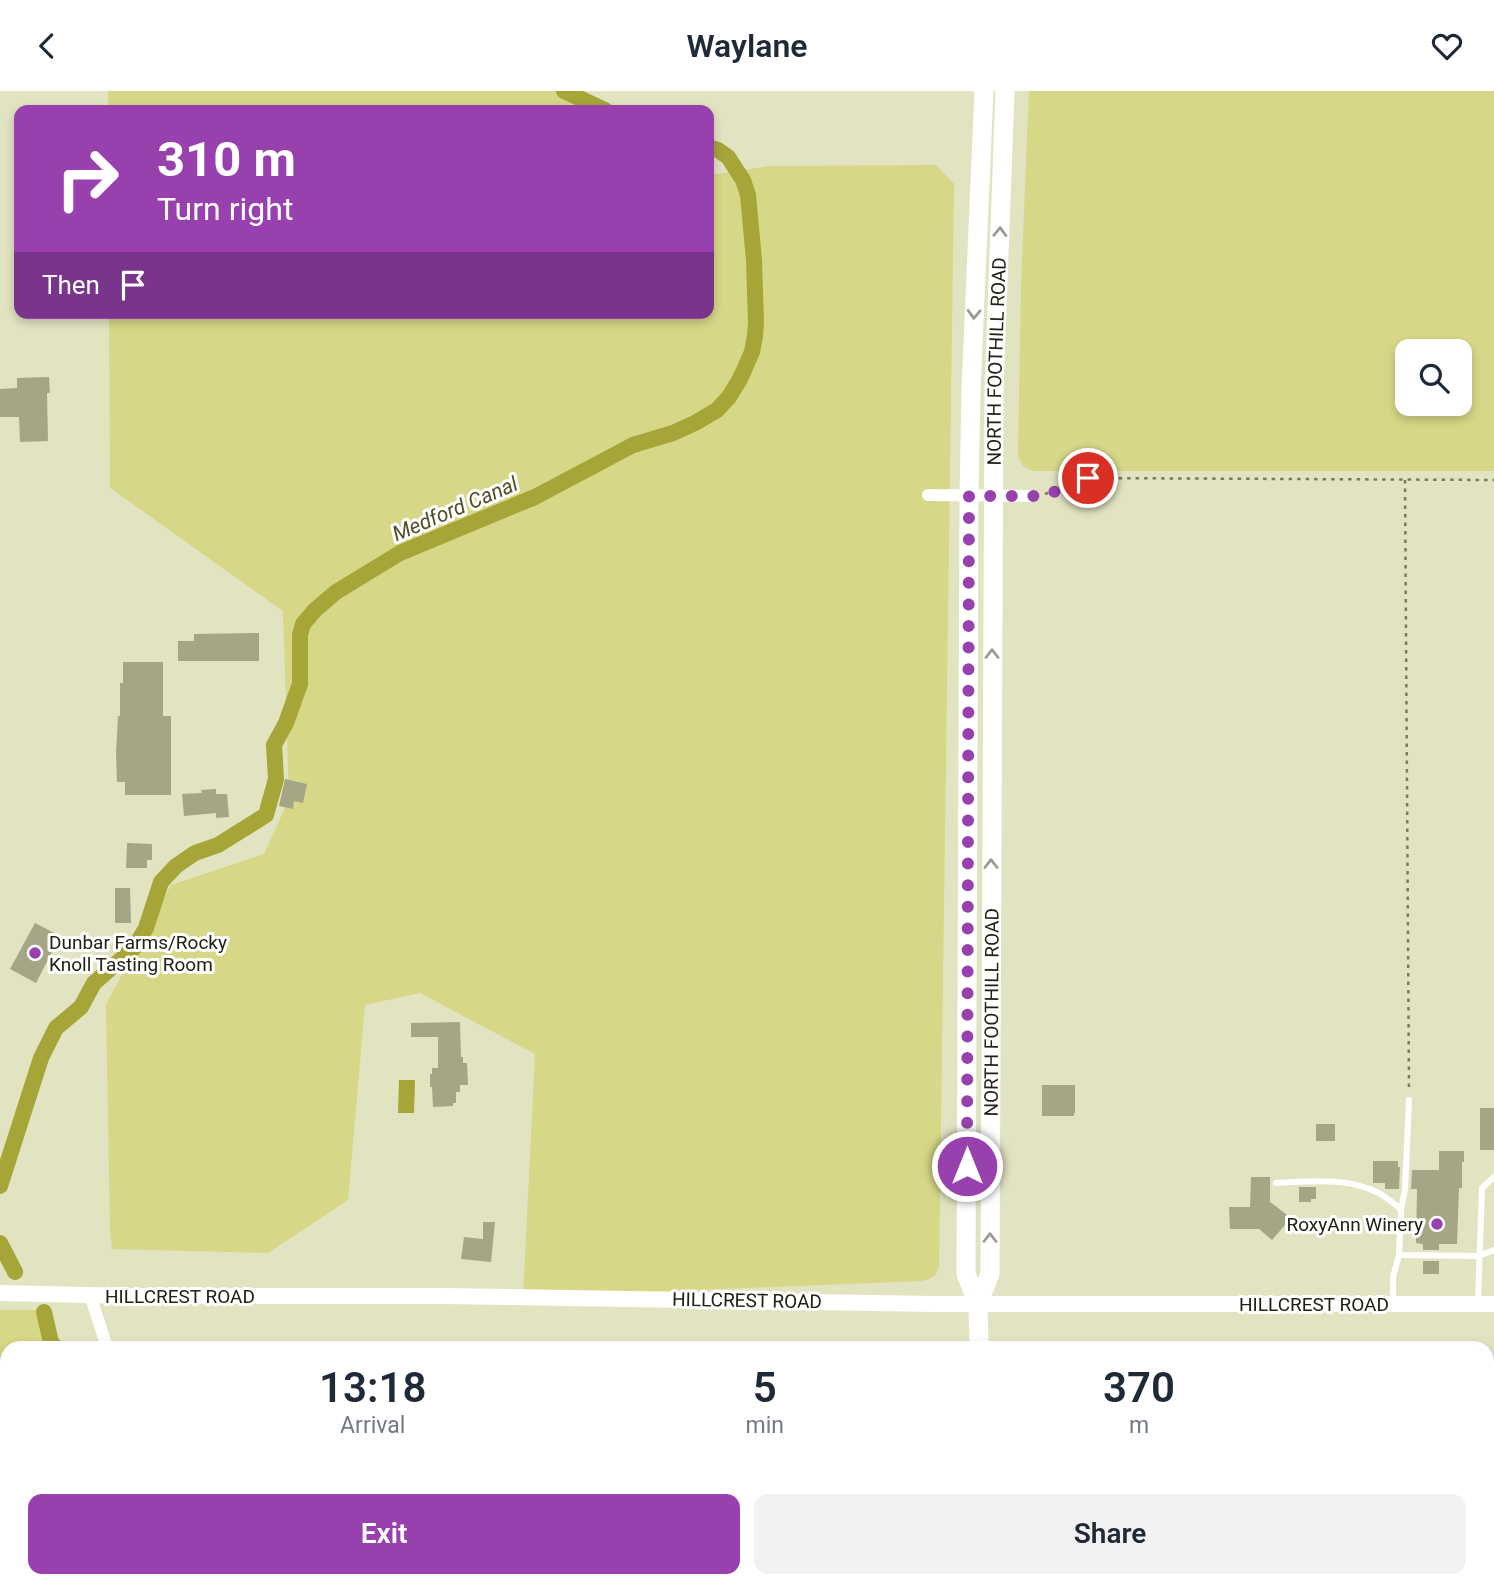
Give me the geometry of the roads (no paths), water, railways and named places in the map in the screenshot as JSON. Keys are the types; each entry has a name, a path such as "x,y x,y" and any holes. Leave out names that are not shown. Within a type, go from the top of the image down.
{"main road":[{"name":"NORTH FOOTHILL ROAD","path":"978,1304 966,1274 969,496 971,377 984,91"},
{"name":"NORTH FOOTHILL ROAD","path":"978,1304 990,1274 994,390 1005,91"},
{"path":"978,1304 979,1341"}],"street":[{"path":"928,495 1033,496"},
{"name":"HILLCREST ROAD","path":"0,1293 454,1296 978,1304 1486,1304"},
{"path":"90,1295 105,1341"}],"lane":[{"path":"1393,1304 1393,1277 1399,1255 1401,1209 1405,1190 1409,1100"},
{"path":"1486,1304 1479,1256 1482,1188 1494,1177"},
{"path":"1276,1183 1310,1180 1348,1184 1379,1193 1401,1209"},
{"path":"1399,1255 1479,1256 1494,1250"}],"waterway":[{"name":"Medford Canal","path":"564,91 594,105"},
{"name":"Medford Canal","path":"0,1186 41,1058 56,1028 81,1007 94,983 134,948 146,928 161,882 176,866 195,853 218,845 266,815 276,779 274,745 286,723 300,684 300,635 303,624 315,610 336,592 400,553 535,497 633,445 695,423 717,410 729,397 752,352 755,336 754,260 748,195 743,180 728,157 714,149"},
{"name":"Medford Canal","path":"0,1243 15,1272"},
{"name":"Medford Canal","path":"44,1312 51,1341"}],"place":[{"name":"Dunbar Farms/Rocky Knoll Tasting Room","path":"35,953"},
{"name":"RoxyAnn Winery","path":"1437,1224"}]}
